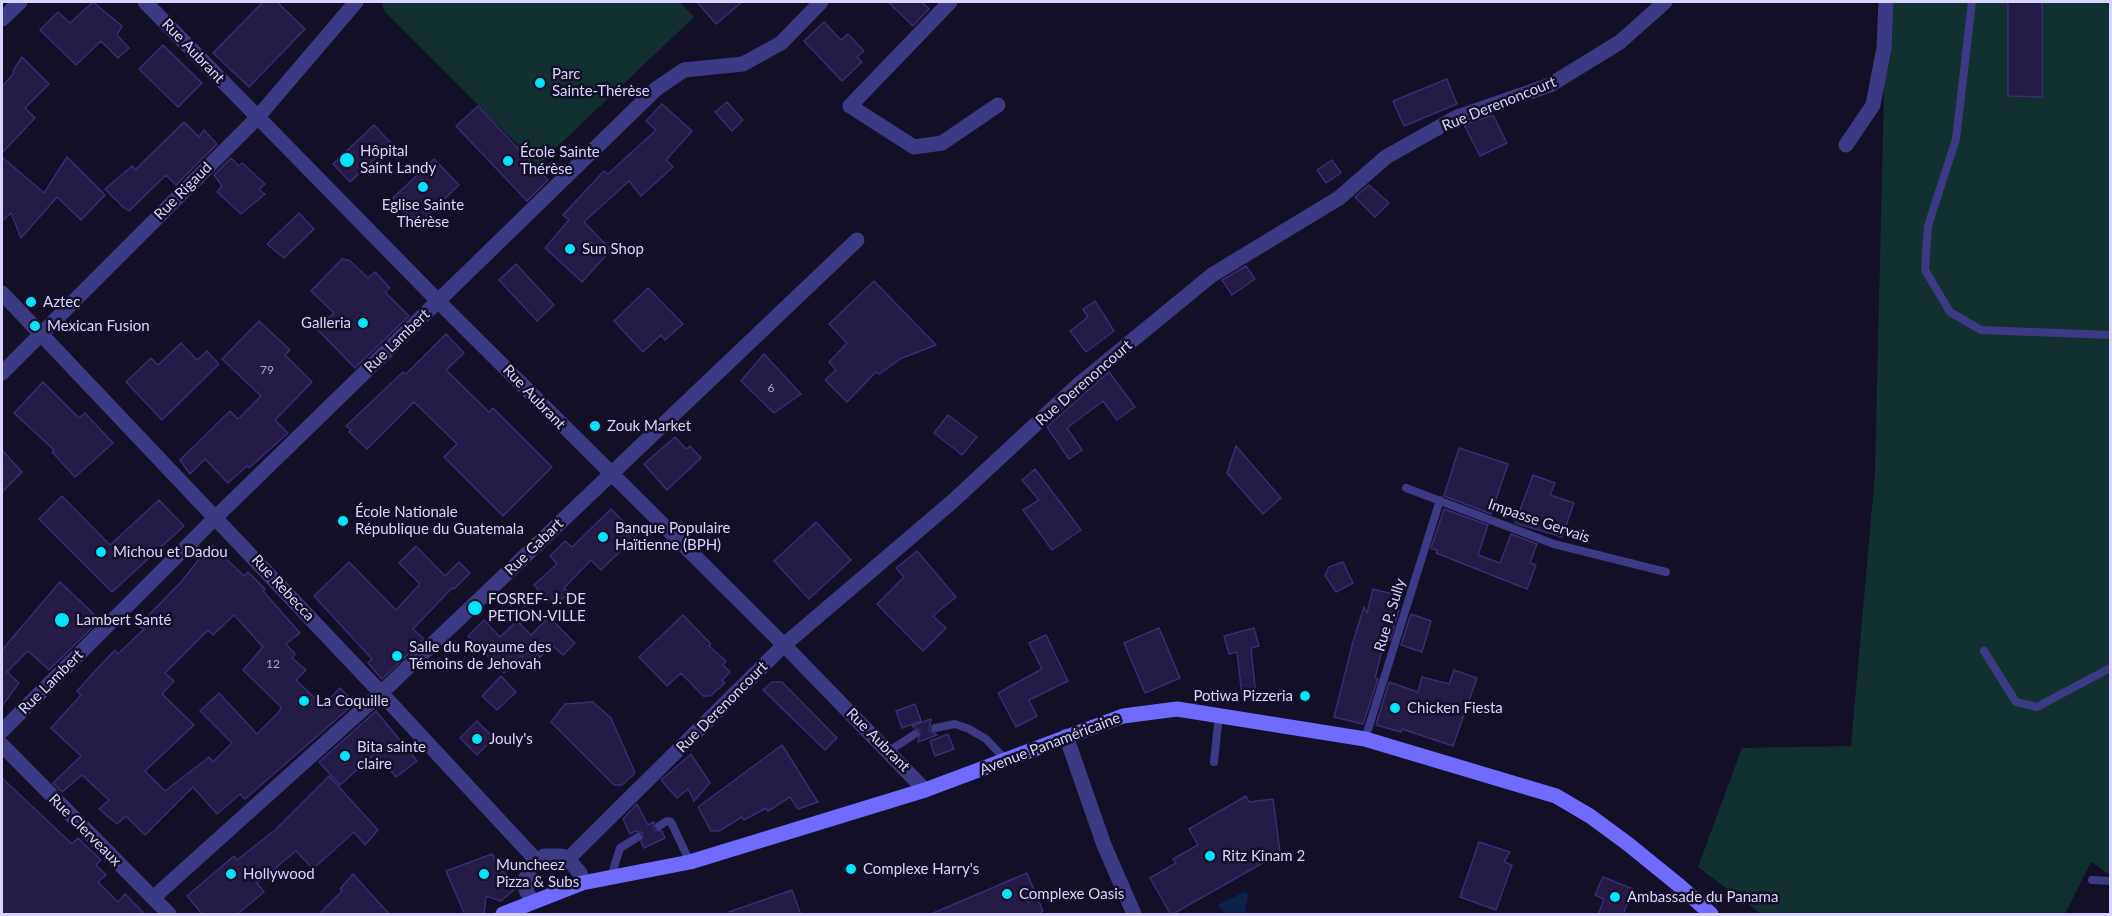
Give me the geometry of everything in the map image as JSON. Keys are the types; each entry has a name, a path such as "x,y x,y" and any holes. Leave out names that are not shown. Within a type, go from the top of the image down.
{"main road":[{"name":"Avenue Panaméricaine","path":"503,915 582,883 690,862 925,790 1066,736 1142,712 1177,709 1365,739 1556,796 1590,816 1628,844 1682,887 1710,915"}],"street":[{"path":"2,19 20,2"},
{"name":"Rue Aubrant","path":"145,2 609,474 784,645 925,790"},
{"name":"Rue Rigaud","path":"2,373 258,118 356,2"},
{"name":"Rue Lambert","path":"2,731 216,517 656,89 684,70 743,64 781,43 821,2"},
{"path":"950,2 850,106 914,147 942,143 998,105"},
{"name":"Rue Derenoncourt","path":"568,859 784,645 952,501 1078,385 1212,275 1339,198 1386,157 1457,117 1550,85 1620,42 1665,2"},
{"path":"1846,145 1873,105 1884,48 1886,2"},
{"name":"Rue Gabart","path":"153,898 381,693 857,240"},
{"name":"Rue Rebecca","path":"2,292 537,861"},
{"path":"1066,736 1101,835 1134,915"},
{"name":"Rue Clerveaux","path":"2,745 169,915"},
{"path":"532,902 526,890 526,877 537,861 552,855 568,859 580,873 582,883"}],"lane":[{"path":"1972,2 1956,139 1928,226 1925,270 1950,312 1981,330 2110,335"},
{"name":"Impasse Gervais","path":"1406,488 1554,544 1666,572"},
{"name":"Rue P. Sully","path":"1365,739 1440,500"},
{"path":"1984,651 2016,702 2037,707 2110,668"},
{"path":"1214,762 1219,714"},
{"path":"935,728 955,724 969,729 986,739 1005,759"},
{"path":"889,752 915,734"},
{"path":"659,826 667,821 671,822 690,862"},
{"path":"611,877 620,848 638,837"},
{"path":"2092,880 2110,881"}],"green space":[{"name":"Parc Sainte-Thérèse","path":"382,2 680,2 694,17 538,165 384,11"},
{"path":"1886,2 2110,2 2110,875 2091,862 2065,914 1761,914 1698,867 1742,748 1851,746 1875,473"}],"water":[{"path":"1246,891 1248,896 1245,914 1225,914 1218,905"}],"building":[{"path":"93,2 122,26 117,35 129,48 118,58 101,41 76,65 40,30 58,12 70,23"},
{"path":"263,2 277,2 305,29 249,87 213,53"},
{"path":"697,2 742,2 716,24"},
{"path":"888,2 922,2 929,9 913,26"},
{"path":"2008,2 2042,2 2042,97 2008,96"},
{"path":"824,22 841,40 848,34 864,51 857,57 862,62 842,81 804,41"},
{"path":"163,45 202,83 178,107 139,69"},
{"path":"22,57 49,84 25,108 35,118 2,153 2,87 14,73"},
{"path":"1447,79 1457,104 1404,126 1393,101"},
{"path":"727,102 743,120 732,131 715,112"},
{"path":"662,104 692,131 666,160 673,167 641,196 629,181 584,222 611,250 582,282 545,248 569,220 563,215 604,171 608,174 656,130 646,121"},
{"path":"478,106 548,180 527,201 456,126"},
{"path":"1493,115 1507,143 1480,156 1464,125"},
{"path":"184,122 199,137 204,130 217,144 176,185 166,175 129,211 123,207 105,189 132,166 135,170"},
{"path":"374,125 391,143 350,182 333,164"},
{"path":"2,157 44,193 67,157 105,195 81,220 57,197 21,238 11,213 2,221"},
{"path":"231,158 239,166 242,163 265,184 259,190 265,194 241,214 217,192 222,186 214,175"},
{"path":"434,159 459,185 418,224 393,198"},
{"path":"1332,160 1341,173 1326,183 1317,170"},
{"path":"1369,185 1389,203 1375,217 1355,197"},
{"path":"299,213 314,229 284,258 267,244"},
{"name":"Galleria","path":"342,259 349,260 368,278 375,272 390,288 385,292 409,316 355,368 317,329 334,313 311,291"},
{"path":"516,264 554,305 537,321 499,280"},
{"path":"1246,266 1255,279 1232,295 1222,280"},
{"path":"874,281 936,345 902,358 879,374 876,372 847,402 825,380 836,370 829,362 847,343 829,324"},
{"path":"648,288 683,324 665,340 661,335 643,352 614,321"},
{"path":"1095,301 1114,331 1086,352 1070,331 1088,317 1083,309"},
{"path":"259,321 290,350 285,355 312,382 275,420 288,433 249,468 247,466 228,483 205,459 190,474 180,460 230,411 238,419 261,396 222,359"},
{"path":"446,334 464,353 446,370 489,412 493,408 552,467 503,516 444,457 457,444 414,402 367,449 349,432 351,430 346,426 403,372 406,374"},
{"path":"181,343 197,360 207,351 219,364 162,420 126,382 151,358 158,365"},
{"path":"764,354 801,394 774,413 741,381"},
{"path":"1109,372 1135,407 1117,420 1103,401 1067,428 1082,450 1069,459 1047,427"},
{"path":"43,382 79,418 85,413 113,443 75,477 52,452 54,450 14,413"},
{"path":"948,415 977,437 962,455 934,433"},
{"path":"675,437 686,449 690,446 701,458 667,490 644,464"},
{"path":"1236,446 1281,498 1263,514 1227,473"},
{"path":"1459,448 1508,464 1491,514 1444,496"},
{"path":"2,450 22,472 2,492"},
{"path":"1035,469 1081,530 1052,550 1023,510 1039,500 1022,480"},
{"path":"1533,475 1555,483 1550,495 1574,503 1562,537 1515,523"},
{"path":"62,496 110,545 159,500 184,526 112,592 39,519"},
{"path":"611,509 637,535 601,570 591,560 564,588 569,593 553,606 534,585 557,564 550,556 565,541 572,547"},
{"path":"1444,509 1488,525 1478,555 1500,563 1511,534 1537,544 1530,563 1536,565 1527,589 1436,553 1438,551 1431,548"},
{"path":"816,522 851,560 809,599 774,561"},
{"path":"211,544 244,576 248,572 265,589 263,591 300,633 286,644 295,654 292,658 306,670 296,680 323,706 340,688 355,703 245,799 240,794 217,814 193,787 145,835 126,816 117,824 99,809 109,800 82,775 62,792 53,783 81,756 51,728 81,695 77,691 115,650 118,654 144,629 138,626 181,582","holes":["234,615 263,647 243,670 281,707 279,712 257,734 219,693 200,711 232,743 213,762 209,757 165,791 145,771 194,725 162,694 174,681 165,673 208,630 213,635"]},
{"path":"416,546 445,576 459,562 470,573 454,589 452,588 413,629 424,639 382,679 368,663 372,659 314,596 349,562 396,610 420,584 399,563"},
{"path":"917,551 956,597 933,616 946,628 923,651 877,604 904,577 896,568"},
{"path":"1343,562 1353,583 1336,592 1325,575 1329,567"},
{"path":"60,582 100,620 49,670 28,651 7,672 19,683 2,706 2,650"},
{"path":"1373,589 1396,595 1393,608 1399,610 1390,641 1385,639 1375,678 1378,679 1363,724 1334,717 1353,642 1364,607 1367,613"},
{"path":"1411,614 1431,621 1422,652 1401,645"},
{"path":"683,615 711,644 709,646 726,661 723,665 730,672 722,680 725,683 710,696 703,696 681,673 667,686 639,657"},
{"path":"549,617 575,643 563,655 552,645 531,666 521,656 504,673 468,636 484,620 500,637 517,621 531,635"},
{"path":"1159,628 1180,678 1145,693 1124,643"},
{"path":"1254,628 1259,646 1251,648 1256,695 1242,696 1237,652 1229,654 1224,636"},
{"path":"1046,635 1068,681 1029,700 1037,716 1016,727 998,693 1042,669 1029,643"},
{"path":"1454,670 1477,678 1453,746 1402,729 1401,732 1376,725 1389,682 1418,692 1422,677 1449,684"},
{"path":"501,676 516,692 497,710 482,696"},
{"path":"772,682 782,682 837,738 825,750 763,690"},
{"path":"593,702 611,718 635,773 622,785 614,785 551,722 565,704"},
{"path":"915,704 921,721 902,728 896,711"},
{"path":"376,711 417,761 396,777 376,753 340,785 319,762"},
{"path":"931,719 929,730 937,735 918,742 920,731 912,726"},
{"path":"477,721 494,738 477,755 460,738"},
{"path":"948,734 954,749 935,756 930,741"},
{"path":"782,745 818,802 798,809 790,797 768,811 766,808 744,820 742,817 719,831 711,831 698,807"},
{"path":"691,754 710,783 694,801 688,789 677,798 661,780"},
{"path":"329,776 378,830 365,845 354,832 313,869 296,851 257,883 264,892 236,915 203,915 187,896 234,856 237,860 275,830"},
{"path":"2,778 72,844 78,838 101,860 96,865 106,875 98,882 118,902 125,894 146,915 2,915"},
{"name":"Ritz Kinam 2","path":"1246,796 1249,802 1273,799 1281,859 1266,861 1171,915 1150,878 1176,863 1173,859 1198,845 1189,829"},
{"path":"637,804 648,825 654,822 654,830 662,831 665,838 644,848 641,842 643,833 635,831 630,834 623,819"},
{"path":"1479,842 1510,852 1504,862 1512,865 1496,910 1460,897"},
{"path":"492,854 515,889 501,901 486,896 484,915 465,915 446,871"},
{"name":"Complexe Oasis","path":"1027,873 1043,911 1036,915 931,914"},
{"path":"353,874 390,915 318,915 342,891 340,889"},
{"name":"Ambassade du Panama","path":"1603,877 1633,889 1623,915 1598,915 1604,899 1595,895"},
{"path":"792,890 801,915 730,915 729,912"}],"place":[{"name":"Parc Sainte-Thérèse","path":"540,83"},
{"name":"Hôpital Saint Landy","path":"347,160"},
{"name":"École Sainte Thérèse","path":"508,161"},
{"name":"Eglise Sainte Thérèse","path":"423,187"},
{"name":"Sun Shop","path":"570,249"},
{"name":"Aztec","path":"31,302"},
{"name":"Galleria","path":"363,323"},
{"name":"Mexican Fusion","path":"35,326"},
{"name":"Zouk Market","path":"595,426"},
{"name":"École Nationale République du Guatemala","path":"343,521"},
{"name":"Banque Populaire Haïtienne (BPH)","path":"603,537"},
{"name":"Michou et Dadou","path":"101,552"},
{"name":"FOSREF- J. DE PETION-VILLE","path":"475,608"},
{"name":"Lambert Santé","path":"62,620"},
{"name":"Salle du Royaume des Témoins de Jehovah","path":"397,656"},
{"name":"Potiwa Pizzeria","path":"1305,696"},
{"name":"La Coquille","path":"304,701"},
{"name":"Chicken Fiesta","path":"1395,708"},
{"name":"Jouly's","path":"477,739"},
{"name":"Bita sainte claire","path":"345,756"},
{"name":"Ritz Kinam 2","path":"1210,856"},
{"name":"Complexe Harry's","path":"851,869"},
{"name":"Hollywood","path":"231,874"},
{"name":"Muncheez Pizza & Subs","path":"484,874"},
{"name":"Complexe Oasis","path":"1007,894"},
{"name":"Ambassade du Panama","path":"1615,897"}]}
